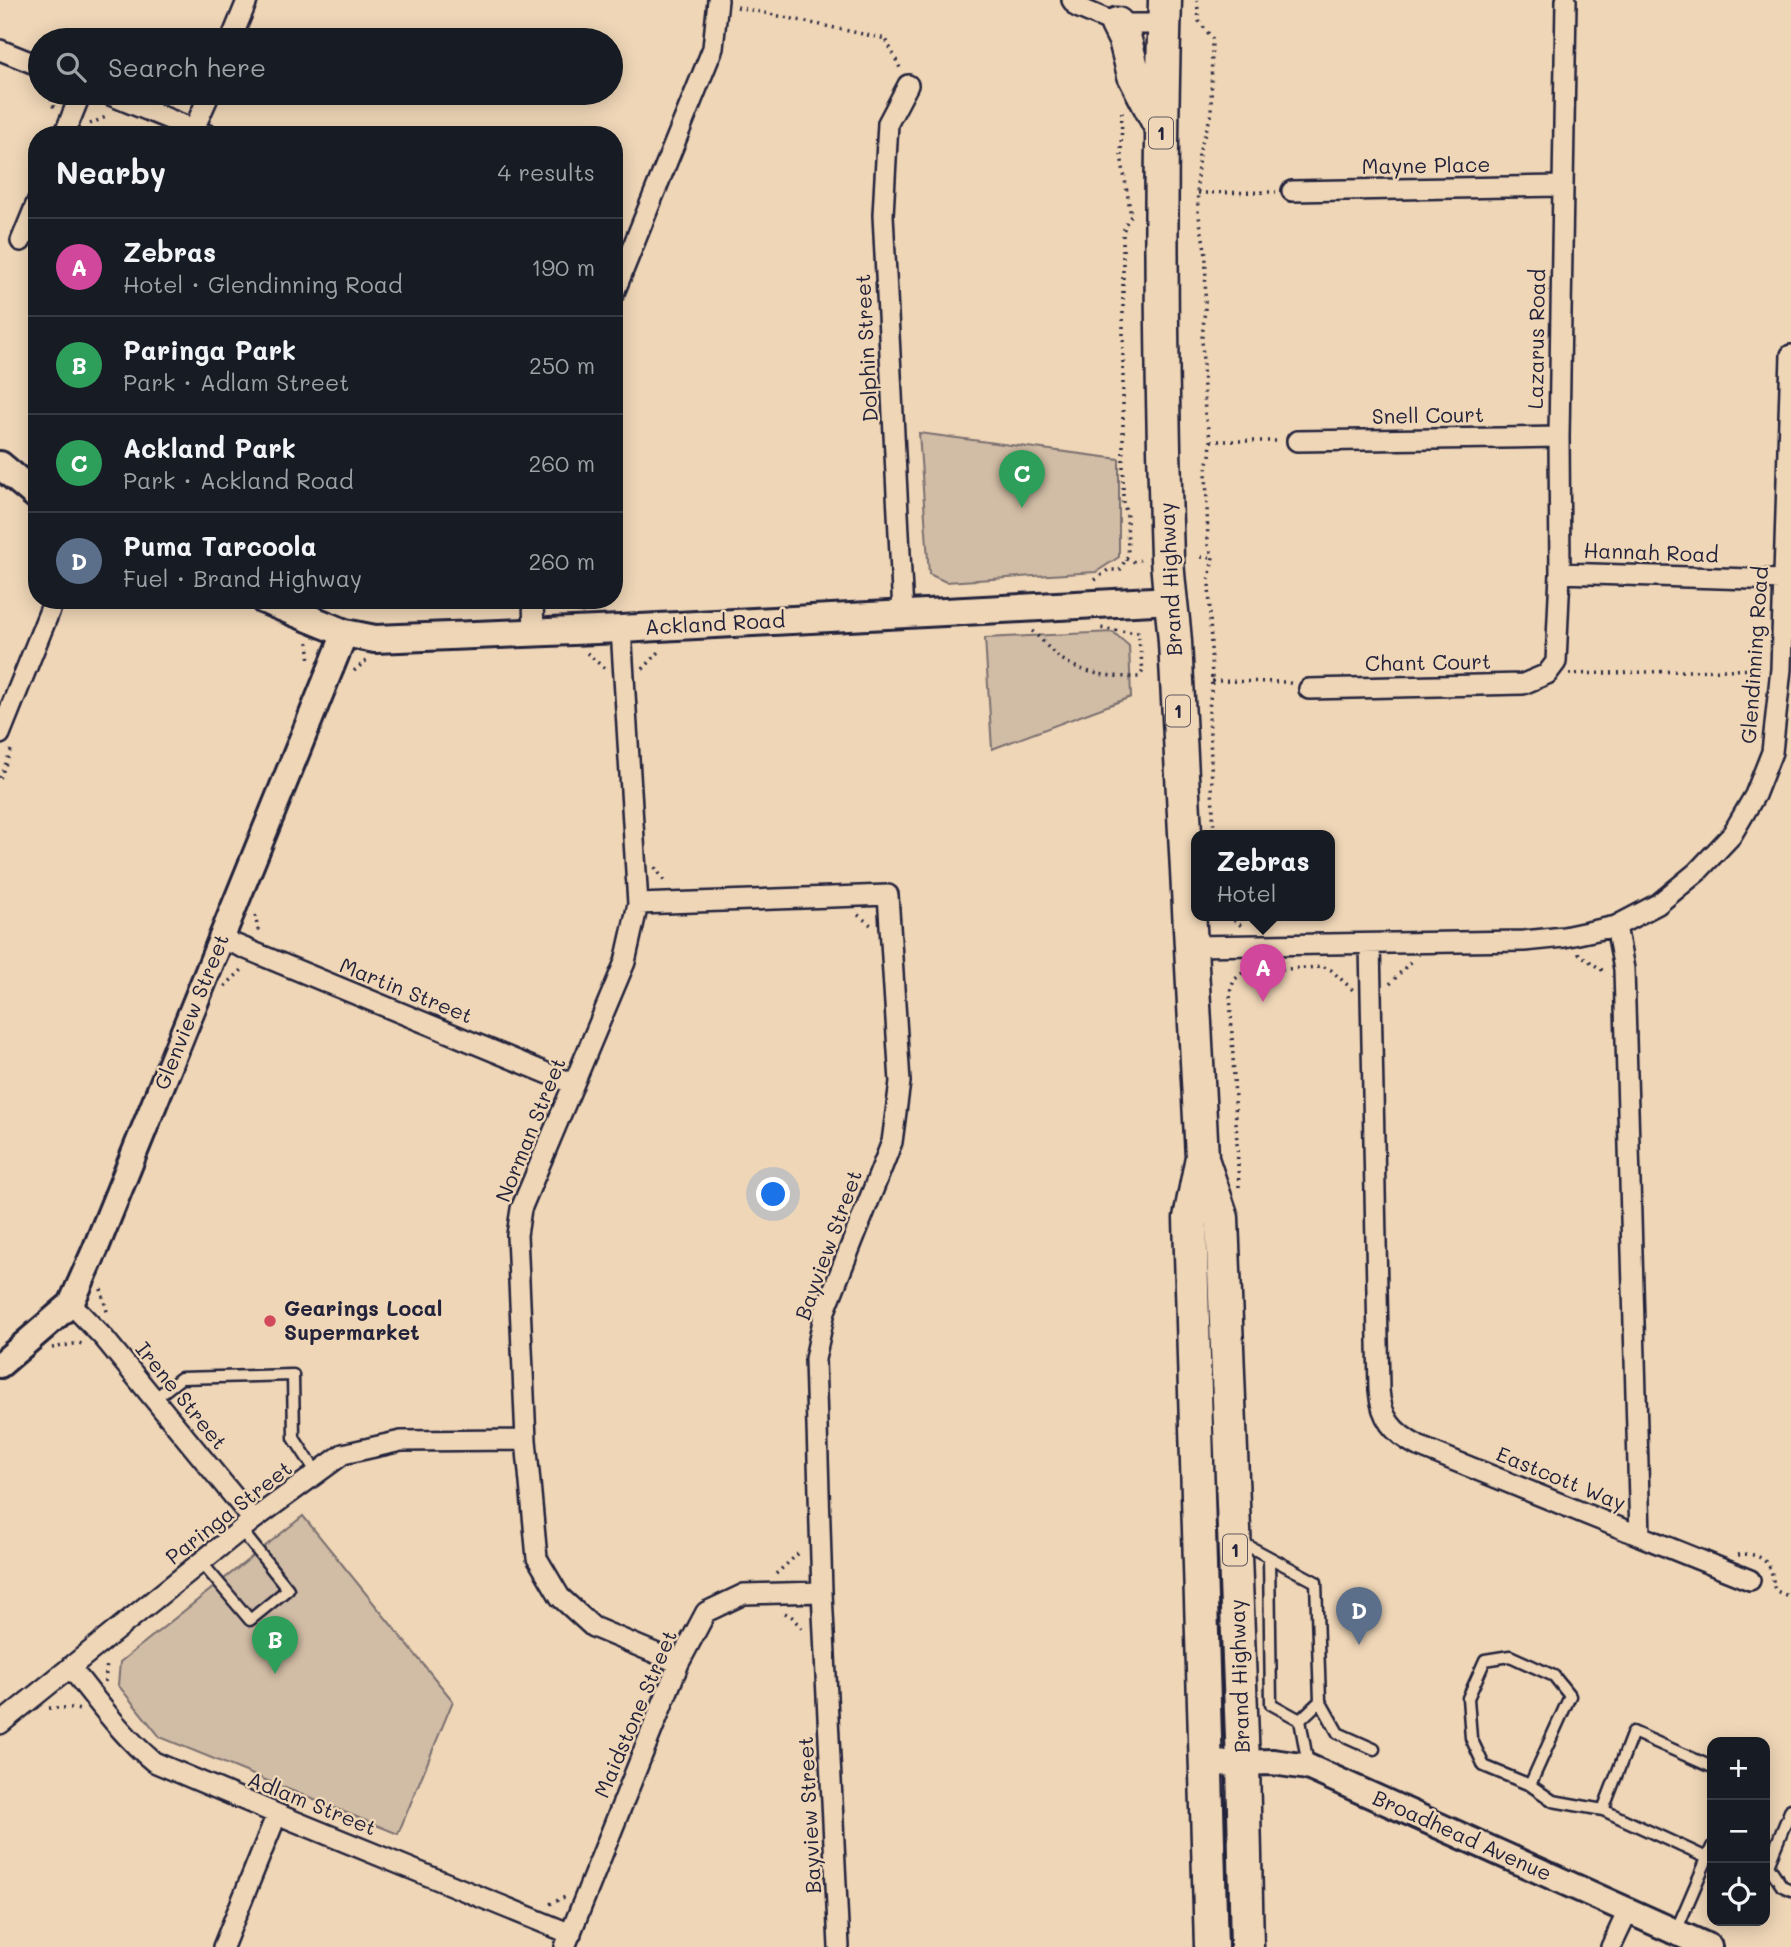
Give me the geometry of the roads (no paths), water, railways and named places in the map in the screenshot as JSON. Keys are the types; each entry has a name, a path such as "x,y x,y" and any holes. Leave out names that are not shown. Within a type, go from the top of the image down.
{"highway":[{"name":"Brand Highway","path":"1164,12 1161,265 1167,559 1172,600 1202,1157 1190,1218 1211,1947"},
{"path":"1117,24 1125,40 1134,75 1161,129"},
{"name":"Brand Highway","path":"1202,1157 1222,1218 1243,1763 1247,1947"}],"main road":[{"path":"0,465 28,488"},
{"name":"Ackland Road","path":"270,609 345,633 375,639 1172,600"}],"street":[{"path":"1072,0 1077,7 1117,24 1164,12"},
{"name":"Lazarus Road","path":"1547,674 1556,662 1560,573 1559,437 1566,0"},
{"path":"236,28 248,1"},
{"path":"623,271 713,48 726,3"},
{"path":"0,50 28,61"},
{"name":"Dolphin Street","path":"903,614 883,215 888,123 908,85"},
{"path":"68,126 77,105"},
{"path":"135,105 186,126"},
{"path":"202,126 207,105"},
{"name":"Mayne Place","path":"1292,191 1562,186"},
{"path":"21,241 28,224"},
{"name":"Glendinning Road","path":"1191,946 1524,941 1564,937 1616,926 1658,904 1697,872 1731,836 1755,796 1772,752 1781,669 1791,355"},
{"name":"Snell Court","path":"1297,441 1559,437"},
{"name":"Hannah Road","path":"1560,573 1783,580"},
{"path":"0,734 50,609"},
{"path":"533,609 534,632"},
{"name":"Norman Street","path":"621,629 638,904 625,962 521,1209 517,1235 526,1440 537,1558 559,1597 593,1627 679,1663"},
{"name":"Glenview Street","path":"0,1364 71,1304 345,633"},
{"name":"Chant Court","path":"1309,689 1523,684 1547,674"},
{"name":"Bayview Street","path":"638,904 888,895 900,1082 892,1142 825,1311 815,1359 822,1592 839,1947"},
{"name":"Eastcott Way","path":"1370,944 1379,1390 1384,1416 1404,1439 1418,1446 1640,1535 1624,969 1616,926"},
{"name":"Martin Street","path":"222,939 573,1084"},
{"name":"Irene Street","path":"71,1304 104,1338 154,1399 247,1525"},
{"name":"Paringa Street","path":"0,1724 247,1525 343,1454 401,1441 526,1440"},
{"path":"1640,1535 1750,1580"},
{"name":"Maidstone Street","path":"568,1940 679,1663 706,1612 744,1594 822,1592"},
{"name":"Adlam Street","path":"70,1667 130,1739 154,1762 568,1940"},
{"name":"Broadhead Avenue","path":"1206,1764 1273,1762 1308,1768 1709,1947"},
{"path":"223,1947 276,1814"},
{"path":"1611,1947 1628,1911"}],"lane":[{"path":"154,1399 181,1378 293,1375 294,1438 317,1473"},
{"path":"201,1562 250,1620 288,1589 247,1525"},
{"path":"1235,1538 1316,1582 1320,1702 1338,1733 1374,1749"},
{"path":"1269,1557 1271,1704 1300,1720"},
{"path":"1530,1785 1570,1696 1554,1676 1510,1656 1485,1660 1468,1698 1471,1738 1485,1766 1530,1785 1553,1801 1603,1810 1707,1858 1675,1932"},
{"path":"1300,1720 1320,1702"},
{"path":"1300,1720 1308,1768"},
{"path":"1603,1810 1633,1732 1707,1765"},
{"path":"1766,1863 1791,1810"},
{"path":"1770,1870 1782,1886 1791,1890"}],"place":[{"name":"Ackland Park","path":"1022,508"},
{"name":"Zebras","path":"1263,1002"},
{"name":"Gearings Local Supermarket","path":"270,1321"},
{"name":"Puma Tarcoola","path":"1359,1645"},
{"name":"Paringa Park","path":"275,1674"}]}
